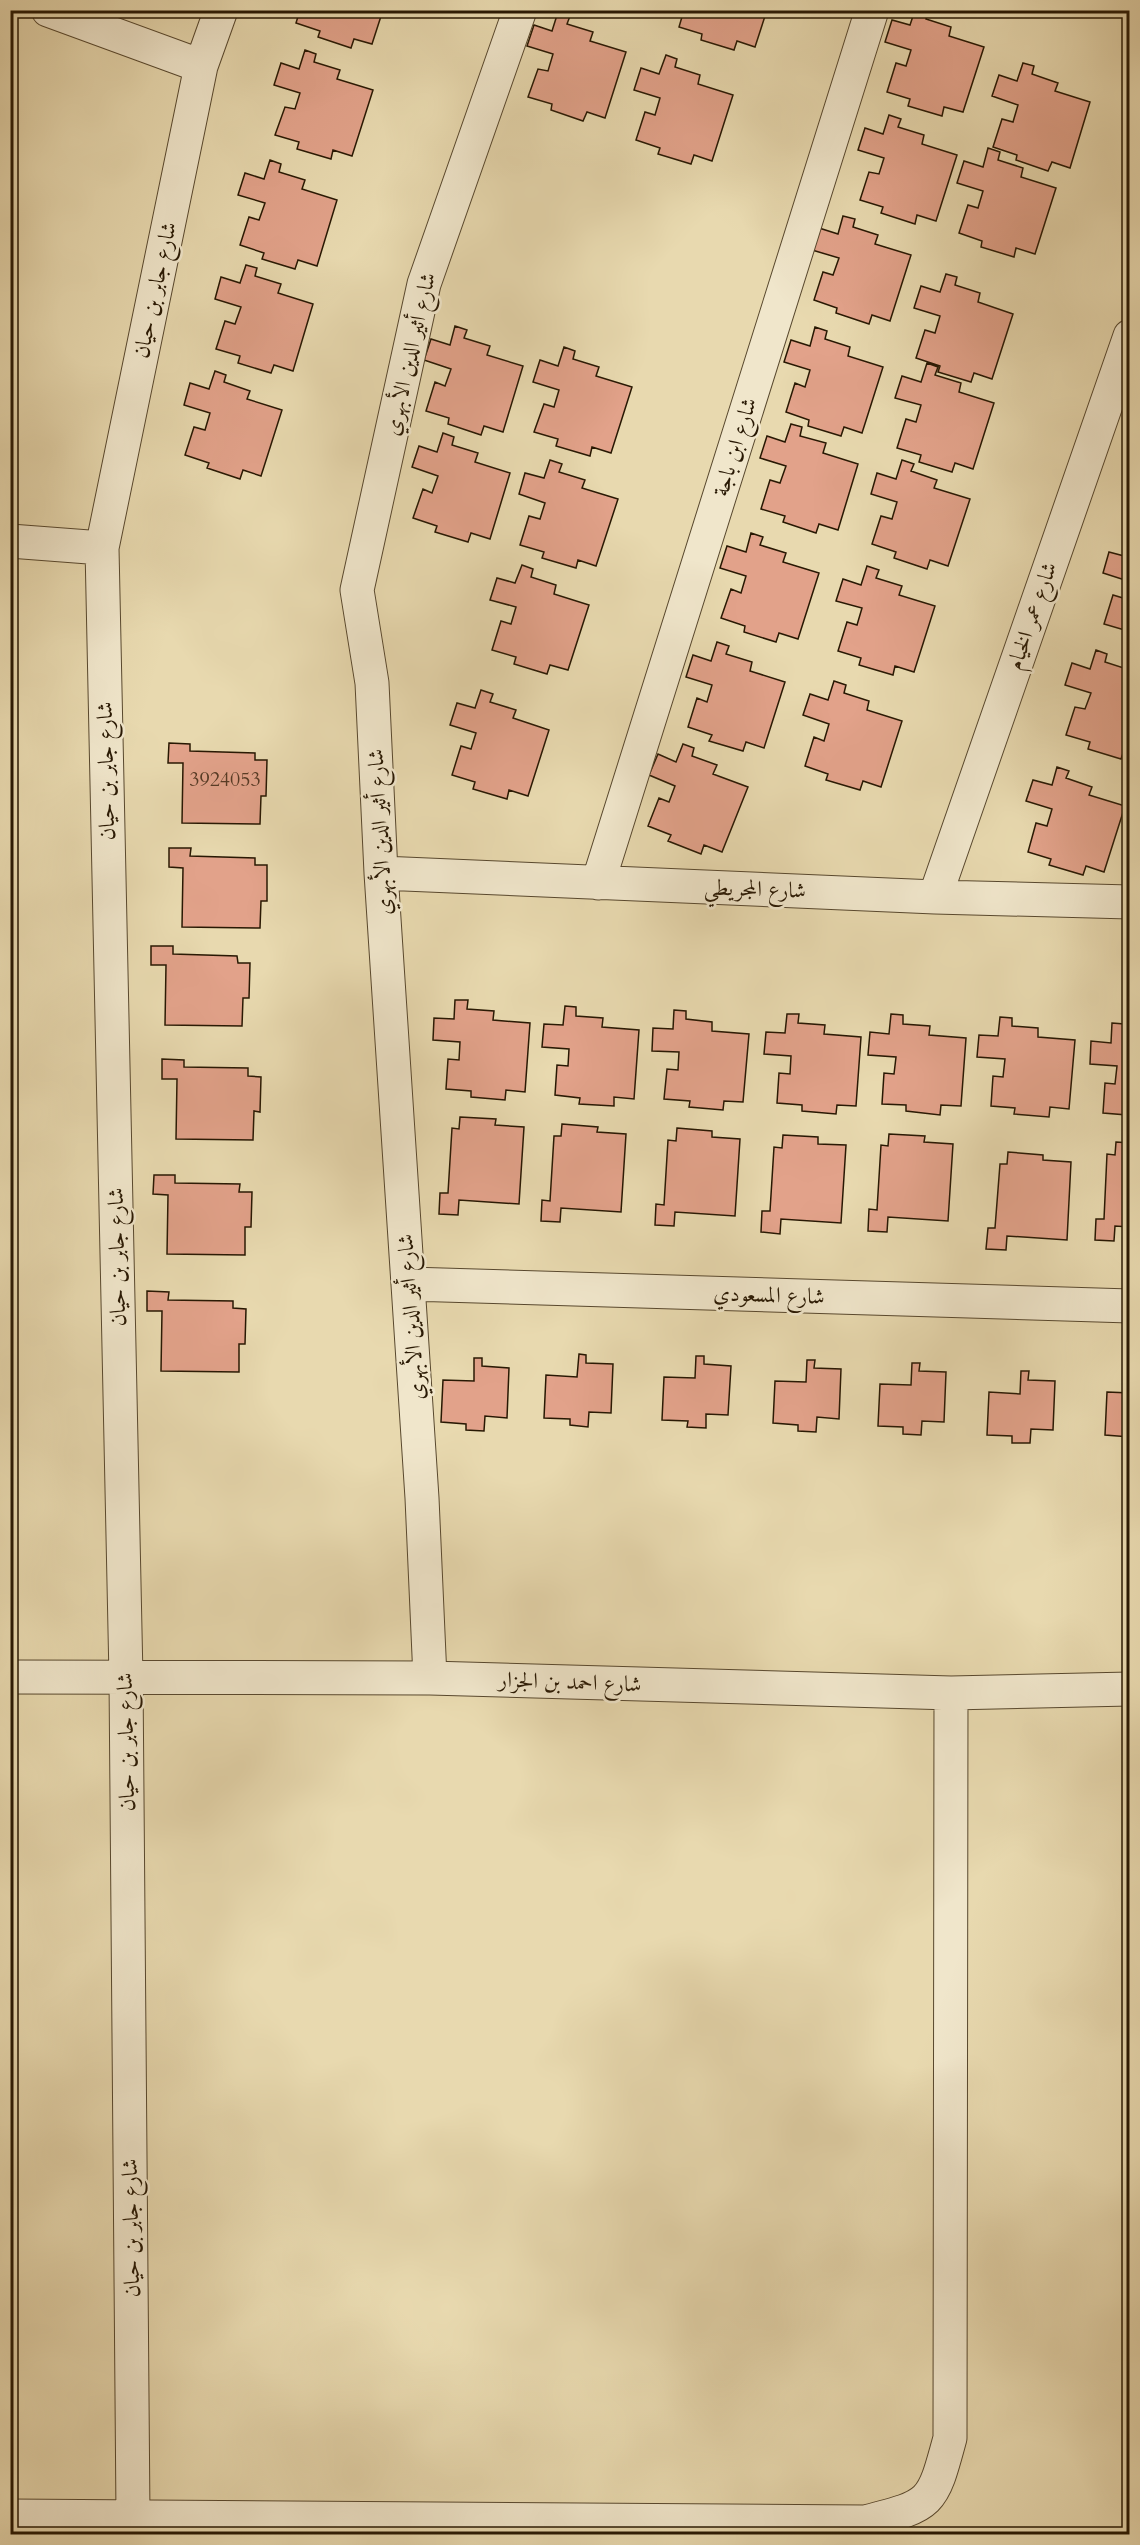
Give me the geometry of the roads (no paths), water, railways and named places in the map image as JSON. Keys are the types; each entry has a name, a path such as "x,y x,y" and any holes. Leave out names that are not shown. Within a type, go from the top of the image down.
{"street":[{"path":"48,10 201,66"},
{"name":"شارع جابر بن حيان","path":"133,2516 126,1677 102,548 201,66 221,10"},
{"name":"شارع أثير الدين الأبهري","path":"430,1678 410,1284 381,873 372,683 357,590 424,284 520,10"},
{"name":"شارع ابن باجة","path":"598,883 872,10"},
{"name":"شارع عمر الخيام","path":"935,897 1130,336"},
{"path":"10,541 102,548"},
{"name":"شارع المجريطي","path":"381,873 935,897 1130,902"},
{"name":"شارع المسعودي","path":"410,1284 1130,1306"},
{"name":"شارع احمد بن الجزار","path":"10,1677 430,1678 951,1693 1130,1689"},
{"path":"10,2516 865,2522 905,2512 926,2501 938,2485 950,2438 951,1693"}]}
